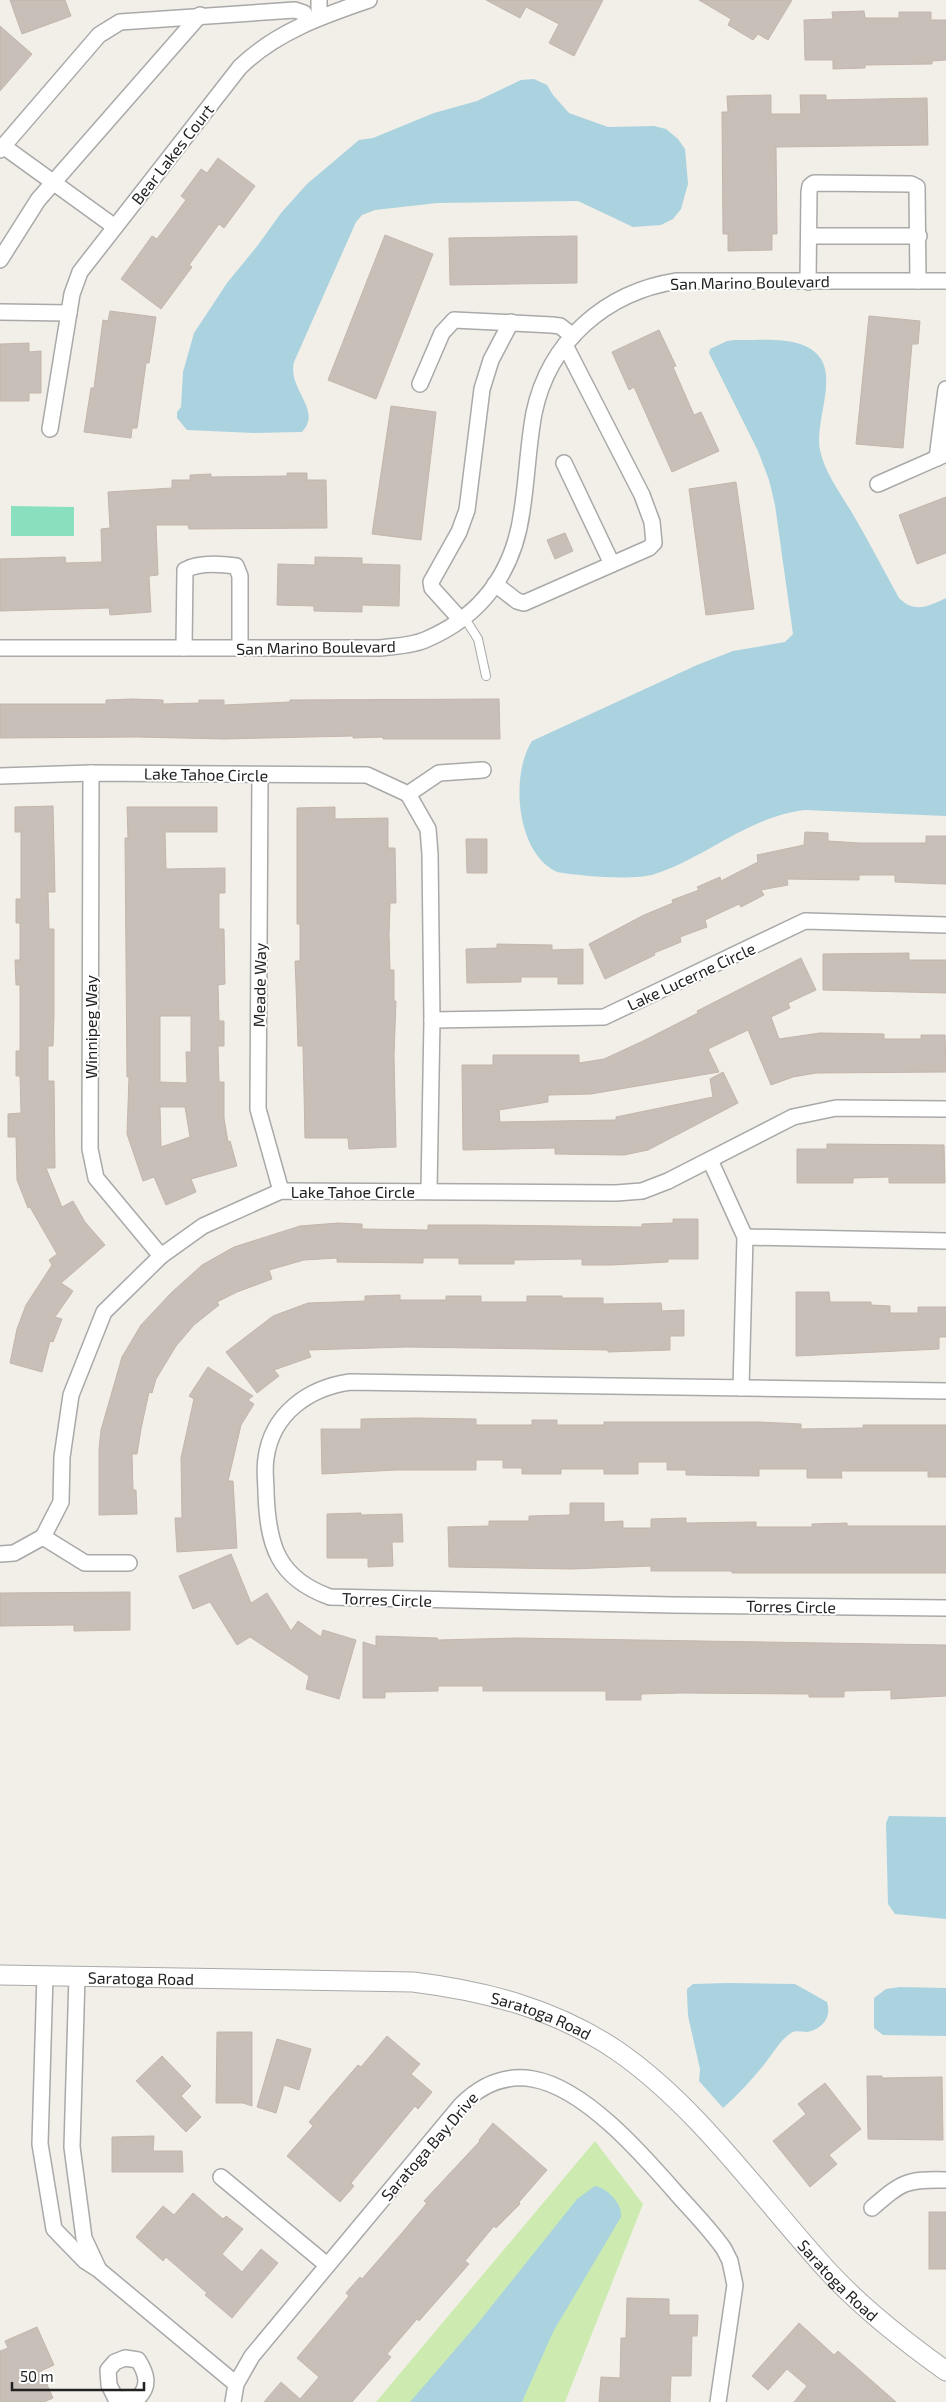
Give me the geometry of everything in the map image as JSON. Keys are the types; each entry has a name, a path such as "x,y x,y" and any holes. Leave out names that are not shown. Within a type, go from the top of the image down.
{"street":[{"path":"115,227 2,148 99,35 108,28 131,20 200,16 262,6 295,10 304,13 314,20 319,0"},
{"name":"Bear Lakes Court","path":"50,429 74,282 240,67 268,44 314,20 369,0"},
{"path":"0,260 38,200 200,16"},
{"path":"808,282 809,192 810,186 814,183 911,184 917,187 918,281"},
{"path":"809,236 919,236"},
{"name":"San Marino Boulevard","path":"0,648 380,648 424,640 462,618 487,596 509,564 519,528 534,413 549,370 569,340 604,308 648,286 690,280 808,282 946,281"},
{"path":"0,312 69,313"},
{"path":"420,384 442,333 446,326 454,320 560,326 569,340 642,495 655,534 654,543 649,548 524,603 517,602 495,584"},
{"path":"462,618 432,588 431,582 459,532 466,510 482,389 491,360 511,322"},
{"path":"878,484 942,456 946,389"},
{"path":"564,463 612,564"},
{"path":"184,648 185,570 196,566 229,565 236,566 240,576 240,648"},
{"path":"408,794 439,773 483,770"},
{"name":"Lake Tahoe Circle","path":"0,776 91,773 367,775 408,794 428,829 432,1020 429,1190"},
{"name":"Winnipeg Way","path":"91,773 90,1149 96,1178 161,1256"},
{"name":"Meade Way","path":"260,775 258,1109 281,1191"},
{"name":"Lake Lucerne Circle","path":"432,1020 604,1017 805,921 946,924"},
{"name":"Lake Tahoe Circle","path":"43,1537 62,1502 62,1457 71,1395 104,1312 161,1256 203,1226 281,1191 429,1190 616,1193 642,1191 668,1181 793,1116 836,1108 946,1109"},
{"path":"710,1160 745,1237 741,1388"},
{"path":"745,1237 946,1240"},
{"name":"Torres Circle","path":"946,1391 350,1382 332,1385 300,1400 277,1426 270,1442 266,1460 270,1536 280,1561 298,1581 313,1591 330,1597 348,1599 946,1608"},
{"path":"0,1554 14,1553 43,1537 85,1563 129,1563"},
{"name":"Saratoga Road","path":"0,1975 414,1982 459,1988 504,1998 548,2013 616,2050 652,2077 686,2109 829,2272 868,2310 946,2372"},
{"path":"45,1975 40,2144 54,2228 85,2261 99,2270 236,2384"},
{"path":"77,1976 72,2147 84,2238 99,2270"},
{"name":"Saratoga Bay Drive","path":"233,2402 236,2384 252,2356 469,2096 480,2088 505,2079 518,2078 545,2082 594,2111 616,2128 636,2148 724,2249 730,2261 735,2285 718,2402"},
{"path":"221,2177 327,2265"},
{"path":"872,2208 896,2187 908,2182 946,2180"}],"lane":[{"path":"462,618 478,639 486,676"}],"green space":[{"path":"11,506 74,507 74,536 11,536"},
{"path":"595,2141 643,2204 565,2402 376,2402"}],"water":[{"path":"534,79 547,85 569,113 608,127 654,126 666,129 678,139 685,149 688,184 681,209 673,219 661,225 633,227 578,201 437,203 375,210 362,215 356,222 294,362 293,372 295,381 309,416 302,432 253,433 187,430 177,418 177,412 181,407 183,372 194,333 227,283 281,213 307,184 359,140 373,138 434,113 477,101 521,80"},
{"path":"727,341 789,341 809,348 817,354 823,363 826,374 819,439 822,458 829,474 899,598 911,606 922,607 946,598 946,816 805,810 785,814 747,828 693,858 655,874 620,877 557,872 543,862 533,848 525,831 521,812 519,792 521,773 525,756 532,741 697,665 733,651 785,642 793,634 775,505 769,480 758,451 709,353 710,349"},
{"path":"889,1816 946,1817 946,1919 895,1914 888,1904 886,1823"},
{"path":"693,1984 795,1984 827,2002 828,2013 827,2018 817,2029 795,2032 787,2036 749,2082 723,2108 699,2081 700,2069 688,2016 687,1989"},
{"path":"900,1987 946,1988 946,2036 883,2035 874,2028 874,1998 886,1989"},
{"path":"595,2186 600,2187 613,2197 621,2212 621,2217 553,2332 522,2402 410,2402 478,2323 577,2199"}],"building":[{"path":"10,0 65,0 71,16 22,34"},
{"path":"486,0 603,0 574,56 549,43 559,24 526,7 520,18"},
{"path":"699,0 792,0 768,40 758,34 753,40 728,25 731,19"},
{"path":"864,11 865,18 899,18 899,12 931,12 931,20 946,20 946,60 932,61 932,64 865,65 865,68 833,69 833,60 805,60 804,20 833,19 832,12"},
{"path":"0,26 32,54 0,91"},
{"path":"771,95 771,114 801,114 800,95 826,95 826,100 927,98 928,145 776,147 777,234 772,234 772,250 728,251 728,234 723,234 722,112 728,112 727,96"},
{"path":"218,158 255,186 224,228 219,224 189,265 192,267 161,309 121,279 152,236 157,239 186,200 181,196 201,169 207,173"},
{"path":"385,235 433,254 376,399 328,380"},
{"path":"577,236 577,283 450,285 449,238"},
{"path":"110,311 156,317 149,363 146,363 137,428 132,428 131,438 84,432 91,388 94,388 103,320 108,321"},
{"path":"869,316 920,321 918,344 912,344 903,448 856,444"},
{"path":"659,330 676,366 673,367 694,415 701,412 719,451 672,472 634,387 629,390 612,352"},
{"path":"29,343 29,352 41,351 41,393 29,393 29,401 0,401 0,344"},
{"path":"391,406 436,412 421,540 372,534"},
{"path":"287,473 307,473 307,480 326,480 327,528 189,529 188,525 156,525 158,575 149,576 151,612 110,615 109,608 0,611 0,559 65,557 66,563 102,562 101,529 110,528 108,492 172,488 172,480 190,480 190,475 211,474 211,477 287,476"},
{"path":"736,482 754,609 706,615 689,489"},
{"path":"946,497 946,553 917,564 899,515"},
{"path":"565,533 573,551 555,559 547,540"},
{"path":"315,557 362,558 362,564 400,565 399,606 362,605 362,612 314,611 314,606 277,605 278,564 315,565"},
{"path":"499,699 500,739 383,739 383,737 353,738 353,736 224,739 138,737 0,738 0,704 106,704 106,700 163,700 163,704 199,703 199,700 224,700 224,705 290,702 290,700"},
{"path":"53,806 55,892 48,892 49,929 54,929 54,1015 53,1046 48,1046 48,1081 54,1081 55,1168 46,1168 62,1207 73,1201 85,1222 105,1245 61,1283 73,1291 55,1317 62,1319 53,1342 50,1341 42,1372 10,1363 17,1329 26,1305 52,1265 49,1260 57,1254 30,1207 28,1208 17,1180 16,1137 8,1137 8,1114 21,1113 20,1076 16,1076 16,1051 20,1051 20,985 16,985 15,960 20,960 20,923 16,923 16,899 21,899 21,832 15,832 15,807"},
{"path":"127,807 217,807 217,832 165,832 166,869 225,868 225,893 219,893 219,929 224,929 225,984 218,985 219,1021 224,1021 224,1046 218,1046 219,1082 224,1082 224,1118 228,1142 230,1141 237,1166 191,1179 196,1192 166,1205 154,1177 143,1181 127,1134 129,1077 127,1077 125,838 128,838","holes":["160,1016 191,1016 191,1052 186,1052 187,1083 160,1082","160,1107 185,1107 190,1137 161,1147"]},
{"path":"335,807 335,819 388,818 388,848 395,848 396,903 390,903 389,934 390,970 394,970 394,1001 396,1001 394,1056 396,1147 349,1149 348,1138 305,1138 303,1046 298,1046 295,961 300,961 300,924 297,924 297,808"},
{"path":"805,832 828,833 828,841 859,843 926,843 926,836 946,836 946,884 895,882 895,875 859,875 859,880 787,879 788,885 761,890 764,895 741,907 739,904 705,920 707,927 680,937 681,942 654,953 655,955 605,979 589,944 644,915 673,903 672,900 699,890 697,887 720,877 721,881 758,862 757,855 804,845"},
{"path":"466,839 487,839 487,873 467,873"},
{"path":"497,944 552,945 552,950 583,949 583,984 558,984 558,977 521,977 521,982 467,983 466,949 497,948"},
{"path":"909,953 909,960 946,960 946,993 823,990 823,954"},
{"path":"801,958 816,990 788,1003 790,1008 771,1017 779,1039 820,1033 884,1034 884,1039 921,1039 921,1035 945,1035 946,1072 816,1073 793,1077 771,1085 748,1030 708,1049 719,1072 591,1094 548,1095 548,1102 499,1110 500,1122 616,1120 616,1117 713,1097 710,1079 723,1072 738,1103 648,1150 624,1155 555,1154 555,1148 463,1150 462,1065 493,1065 493,1055 579,1055 579,1063 604,1059 698,1013 697,1011"},
{"path":"827,1144 944,1145 945,1183 889,1183 889,1177 853,1178 853,1183 797,1183 797,1149 827,1149"},
{"path":"673,1219 698,1219 698,1259 668,1259 668,1262 612,1265 582,1265 582,1259 514,1260 514,1264 459,1264 459,1258 423,1258 423,1263 337,1262 337,1258 304,1260 269,1270 272,1279 237,1292 217,1302 219,1305 194,1325 176,1346 156,1379 152,1393 149,1392 137,1454 132,1454 133,1490 136,1490 137,1514 99,1515 99,1449 101,1430 122,1357 141,1325 171,1293 202,1265 234,1247 300,1226 338,1223 362,1224 362,1229 428,1230 428,1225 642,1227 642,1224 673,1223"},
{"path":"796,1292 829,1292 830,1302 871,1302 871,1305 890,1306 890,1313 918,1313 918,1307 946,1307 946,1337 939,1337 939,1349 796,1356"},
{"path":"400,1295 400,1300 446,1300 446,1296 481,1296 481,1302 527,1302 527,1296 562,1296 562,1298 603,1298 603,1304 661,1303 662,1311 684,1310 684,1336 670,1336 670,1350 608,1352 608,1350 406,1347 308,1350 311,1357 274,1370 279,1376 257,1393 226,1352 273,1316 308,1303 365,1301 365,1296"},
{"path":"208,1367 253,1396 248,1400 254,1404 241,1425 228,1481 233,1481 237,1548 177,1552 175,1518 182,1518 181,1458 194,1399 189,1396"},
{"path":"361,1419 476,1419 476,1425 532,1425 532,1420 557,1420 557,1425 604,1425 604,1422 759,1422 801,1424 801,1429 863,1428 863,1425 946,1425 946,1477 928,1477 928,1471 841,1471 842,1478 807,1478 807,1469 759,1469 759,1476 686,1475 686,1470 667,1470 667,1462 638,1462 638,1474 604,1474 604,1469 561,1469 561,1474 522,1474 522,1468 503,1468 503,1460 476,1460 476,1470 395,1470 322,1474 321,1429 361,1429"},
{"path":"570,1503 604,1503 604,1522 623,1521 623,1528 651,1528 651,1519 686,1518 686,1523 756,1522 756,1527 812,1527 812,1524 847,1523 847,1526 946,1526 946,1573 732,1573 732,1571 651,1571 651,1566 571,1569 449,1567 448,1527 489,1526 489,1521 529,1521 529,1516 570,1515"},
{"path":"361,1513 361,1515 402,1514 403,1542 392,1542 393,1566 368,1567 368,1558 327,1558 327,1514"},
{"path":"231,1554 251,1603 267,1593 291,1631 298,1621 321,1637 323,1630 356,1640 339,1699 306,1689 309,1676 250,1637 237,1645 210,1602 193,1609 179,1576"},
{"path":"130,1592 130,1630 74,1631 74,1625 0,1626 0,1593"},
{"path":"376,1636 437,1638 438,1640 517,1638 946,1645 946,1696 891,1699 891,1690 844,1691 844,1697 809,1697 809,1694 681,1693 641,1694 641,1700 606,1700 606,1691 483,1691 483,1686 438,1686 438,1691 385,1692 385,1698 363,1698 363,1642 376,1646"},
{"path":"217,2032 252,2032 252,2106 243,2103 216,2103"},
{"path":"387,2036 420,2064 411,2074 432,2092 418,2109 415,2106 351,2183 354,2186 340,2202 287,2156 313,2126 309,2122 358,2065 361,2067"},
{"path":"277,2039 311,2049 299,2090 284,2085 276,2113 257,2107"},
{"path":"162,2056 191,2086 181,2096 201,2117 186,2132 136,2081"},
{"path":"867,2076 882,2076 882,2078 942,2077 943,2140 868,2139"},
{"path":"825,2083 861,2129 829,2155 837,2164 810,2187 773,2141 806,2114 798,2104"},
{"path":"493,2123 547,2170 519,2202 520,2204 496,2228 494,2226 465,2261 469,2264 387,2354 391,2357 352,2402 264,2402 281,2382 300,2399 319,2377 297,2358 349,2296 346,2293 360,2277 362,2279 401,2234 427,2203 424,2201 480,2141"},
{"path":"154,2136 153,2151 182,2151 183,2172 112,2172 112,2137"},
{"path":"193,2193 223,2219 226,2216 243,2229 222,2254 242,2272 261,2249 278,2263 232,2318 166,2257 163,2261 136,2237 163,2206 174,2215"},
{"path":"929,2212 946,2212 946,2269 929,2269"},
{"path":"627,2298 669,2299 669,2315 698,2315 697,2336 692,2336 691,2376 671,2376 670,2402 599,2402 601,2377 620,2378 621,2338 626,2338"},
{"path":"799,2323 834,2355 838,2351 896,2402 794,2402 807,2386 787,2369 768,2390 752,2376"},
{"path":"37,2327 54,2365 41,2371 53,2398 44,2402 0,2402 0,2351 8,2348 5,2341"}]}
